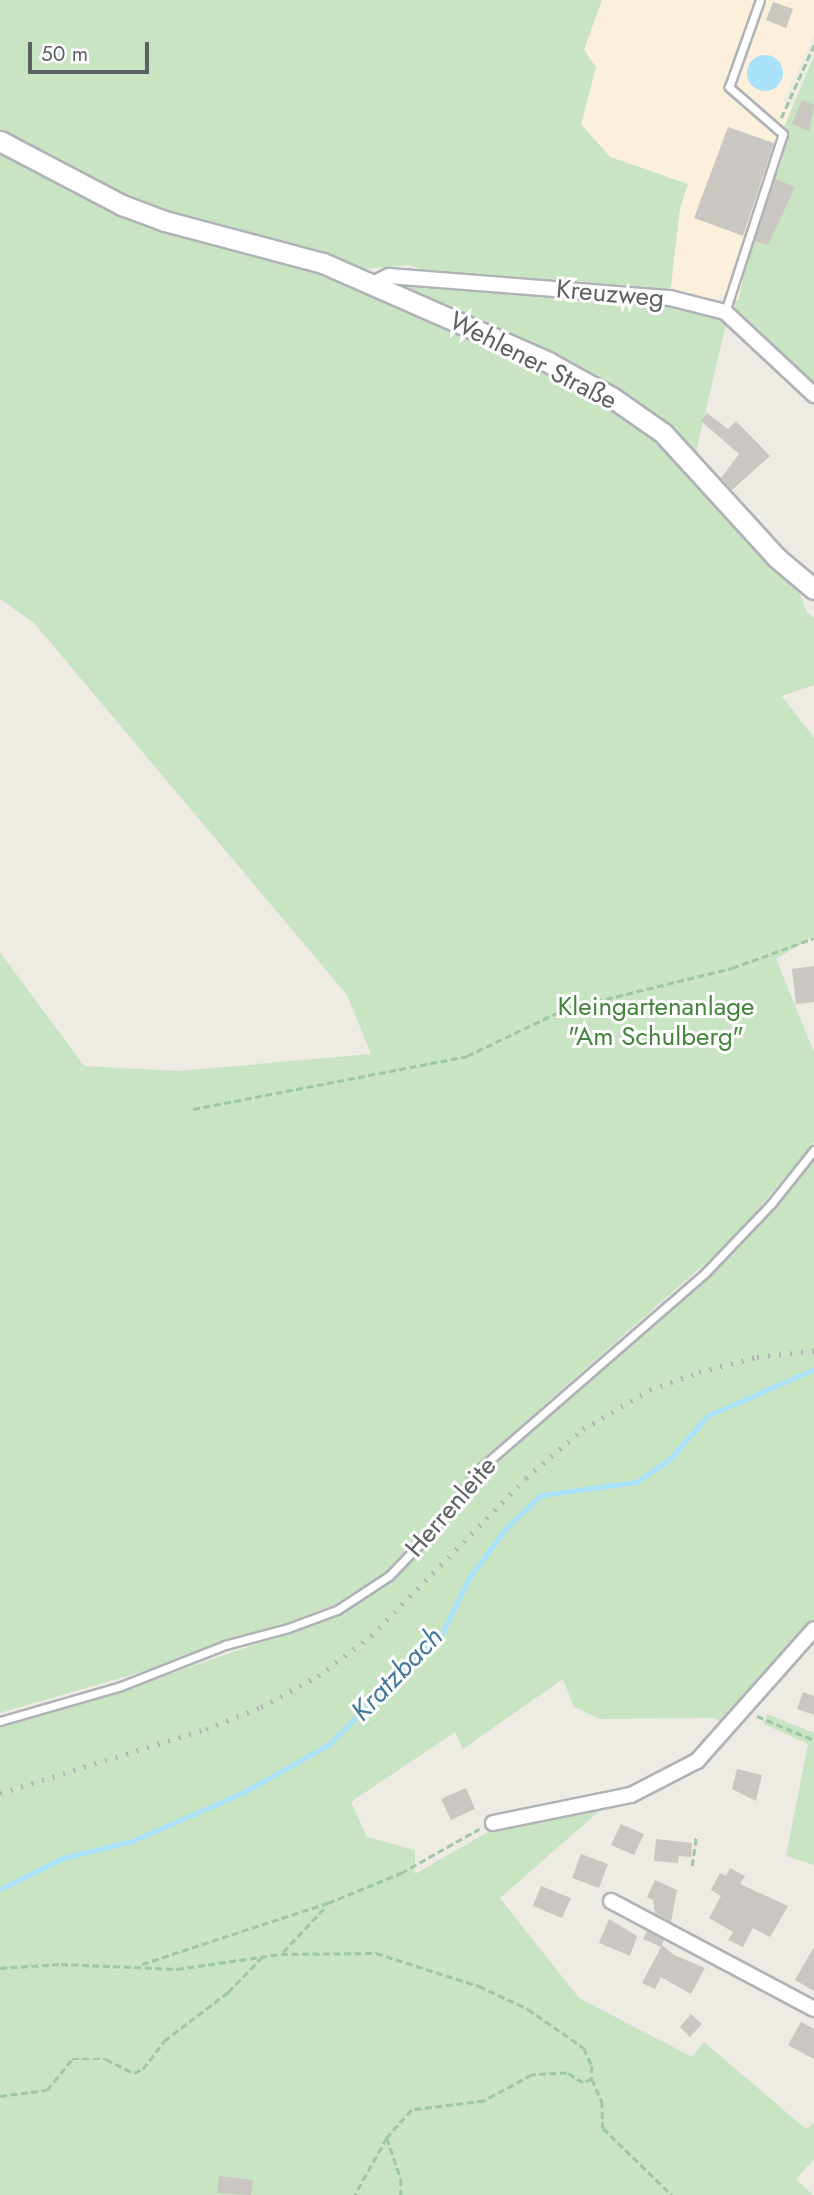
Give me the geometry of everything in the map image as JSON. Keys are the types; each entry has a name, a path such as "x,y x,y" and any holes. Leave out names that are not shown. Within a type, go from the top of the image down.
{"street":[{"name":"Wehlener Straße","path":"0,141 122,205 273,249 373,284 548,362 613,398 696,465 777,558 814,589"},
{"name":"Kreuzweg","path":"373,284 388,276 670,298 725,312 814,395"},
{"path":"493,1823 631,1796 708,1754 814,1629"},
{"path":"611,1901 814,2009"}],"lane":[{"path":"725,312 779,155 783,134 729,87 760,0"},
{"name":"Herrenleite","path":"0,1721 121,1686 225,1645 337,1610 389,1576 433,1530 484,1466 705,1273 772,1204 814,1150"}],"path":[{"path":"776,128 814,45"},
{"path":"193,1109 467,1056 565,1009 732,968 814,938"},
{"path":"744,1711 814,1740"},
{"path":"139,1966 328,1903 401,1873 465,1834 493,1823"},
{"path":"692,1866 696,1836"},
{"path":"281,1954 328,1903"},
{"path":"0,1968 139,1966 177,1969 263,1955 376,1953 479,1986 528,2009 584,2048 592,2066 592,2079 602,2101 603,2128 672,2195"},
{"path":"0,2096 47,2090 72,2059 106,2059 134,2073 143,2069 164,2041 228,1992 263,1955"},
{"path":"355,2195 387,2138 412,2110 484,2101 532,2075 567,2073 583,2082 592,2079"},
{"path":"387,2138 401,2179 401,2195"}],"shaded area":[{"path":"602,0 814,0 814,36 783,101 792,107 784,127 787,134 782,161 753,236 738,302 721,294 717,303 670,294 680,208 688,184 610,157 581,124 596,67 583,50"}],"green space":[{"path":"0,0 602,0 584,50 596,67 581,124 610,157 688,184 680,208 670,294 445,275 407,265 354,270 124,198 0,133"},
{"path":"814,56 814,395 725,312 729,298 738,301 753,236 782,161 787,134 784,127"},
{"name":"Kleingartenanlage \"Am Schulberg\"","path":"0,149 320,272 540,365 609,404 660,441 797,587 807,613 814,618 814,685 782,696 814,738 814,936 776,959 814,1052 814,1142 734,1238 511,1434 384,1573 332,1606 283,1624 221,1641 155,1668 0,1713 0,952 84,1066 178,1071 371,1054 347,995 34,623 0,599"},
{"path":"404,285 670,304 727,320 696,452 666,427 402,291"},
{"path":"814,1157 814,1619 726,1725 714,1718 600,1719 574,1707 563,1679 463,1749 455,1732 351,1802 367,1837 415,1850 415,1874 495,1828 605,1806 500,1898 579,1998 692,2057 704,2042 806,2129 814,2123 814,2159 796,2179 813,2195 0,2195 0,1726 122,1691 338,1615 392,1581 437,1536 489,1470 710,1277"},
{"path":"767,1714 814,1733 814,1865 786,1856 808,1744 764,1724"}],"water":[{"path":"765,55 778,60 783,73 778,86 765,91 752,86 747,73 752,60"}],"building":[{"path":"773,2 793,9 786,28 766,20"},
{"path":"802,100 814,105 809,131 792,124"},
{"path":"728,127 774,143 743,236 694,218"},
{"path":"775,179 795,187 768,245 755,241"},
{"path":"707,413 728,429 736,421 770,456 732,490 721,478 739,454 701,421"},
{"path":"814,966 814,1002 796,1004 792,969"},
{"path":"803,1692 814,1696 814,1715 797,1709"},
{"path":"737,1769 762,1775 756,1801 732,1789"},
{"path":"466,1788 475,1809 451,1820 441,1799"},
{"path":"621,1824 644,1834 634,1855 611,1845"},
{"path":"656,1839 692,1843 691,1857 679,1856 678,1863 654,1861"},
{"path":"581,1854 608,1864 599,1888 572,1878"},
{"path":"730,1868 745,1876 740,1884 788,1906 770,1937 753,1928 743,1947 728,1940 733,1932 709,1918 721,1896 711,1890 720,1873 726,1876"},
{"path":"655,1880 677,1890 671,1922 655,1913 653,1900 647,1897"},
{"path":"541,1886 571,1898 562,1918 533,1906"},
{"path":"609,1919 637,1936 630,1956 599,1943"},
{"path":"647,1931 664,1940 662,1945 674,1955 705,1968 691,1994 661,1977 655,1989 642,1983 661,1947 643,1939"},
{"path":"814,1947 814,1991 795,1980"},
{"path":"691,2014 702,2024 690,2037 680,2027"},
{"path":"801,2022 814,2029 814,2059 788,2045"},
{"path":"219,2176 253,2180 251,2195 217,2193"}],"waterway":[{"name":"Kratzbach","path":"0,1889 63,1858 132,1841 242,1793 328,1745 442,1633 469,1578 506,1528 541,1495 636,1482 669,1460 707,1416 814,1369"}],"railway":[{"path":"0,1793 206,1729 261,1707 318,1676 371,1636 526,1478 583,1429 650,1390 699,1372 757,1357 814,1351"}]}
